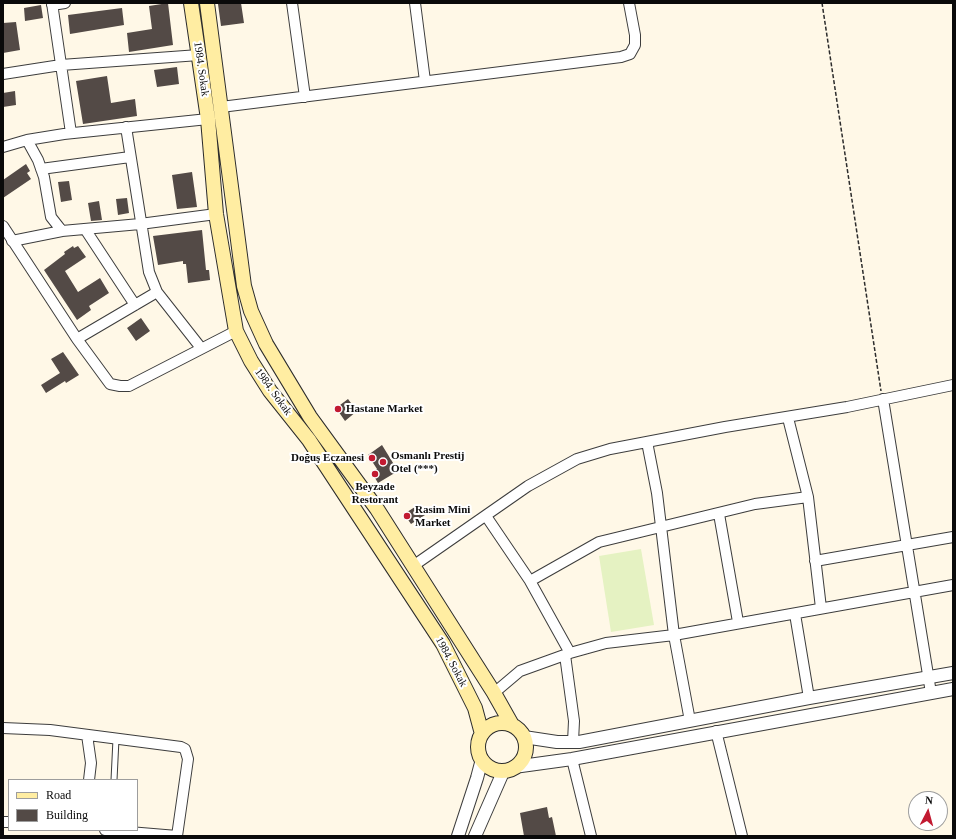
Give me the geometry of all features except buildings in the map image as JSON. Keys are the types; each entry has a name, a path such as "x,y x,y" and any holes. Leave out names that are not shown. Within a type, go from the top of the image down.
{"main road":[{"name":"1984. Sokak","path":"191,3 208,119 216,214 236,332 251,361 270,391 309,440 443,644 475,708 482,734"},
{"path":"207,3 244,286 250,311 266,344 310,417 377,509 494,693 512,725 524,737 525,754 522,759 509,769 492,768 482,759 478,745 482,734 485,730 495,724 501,723 512,725"},
{"path":"231,302 247,299"}],"street":[{"path":"65,3 52,4 72,133"},
{"path":"292,3 305,97"},
{"path":"415,3 425,81"},
{"path":"221,107 630,54 635,45 630,3"},
{"path":"3,74 61,65 199,54"},
{"path":"3,147 27,140 72,133 208,119"},
{"path":"126,127 140,224 149,272 157,292 201,348"},
{"path":"27,140 41,169 51,217 62,231"},
{"path":"41,169 130,157"},
{"path":"12,241 62,231 140,224 216,214"},
{"path":"3,226 77,339 110,384 129,386 201,348 236,332"},
{"path":"85,229 135,305"},
{"path":"77,339 157,292"},
{"path":"413,566 528,486 577,459 610,449 725,427 788,418 953,385"},
{"path":"883,399 931,693"},
{"path":"788,418 808,497 820,608"},
{"path":"647,442 657,493 674,635 690,721"},
{"path":"530,581 599,542 755,504 808,497"},
{"path":"719,514 738,622"},
{"path":"486,516 530,581 567,654 574,721 573,742"},
{"path":"815,561 953,537"},
{"path":"494,693 520,671 567,654 606,644 674,635 738,622 795,614 820,608 915,593 953,585"},
{"path":"795,614 809,698"},
{"path":"524,737 557,742 573,742 953,673"},
{"path":"475,836 509,769 572,759 716,731 953,689"},
{"path":"3,728 50,730 165,744 185,749 188,759 177,836 123,831"},
{"path":"716,731 742,836"},
{"path":"87,735 91,763 89,779"},
{"path":"458,836 482,759"},
{"path":"572,759 591,836"}],"lane":[{"path":"114,779 116,739"}],"path":[{"path":"822,3 883,399"}],"green space":[{"path":"641,549 654,625 611,632 599,556"}],"place":[{"name":"Hastane Market","path":"338,409"},
{"name":"Doğuş Eczanesi","path":"372,458"},
{"name":"Osmanlı Prestij Otel (***)","path":"383,462"},
{"name":"Beyzade Restorant","path":"375,474"},
{"name":"Rasim Mini Market","path":"407,516"}]}
